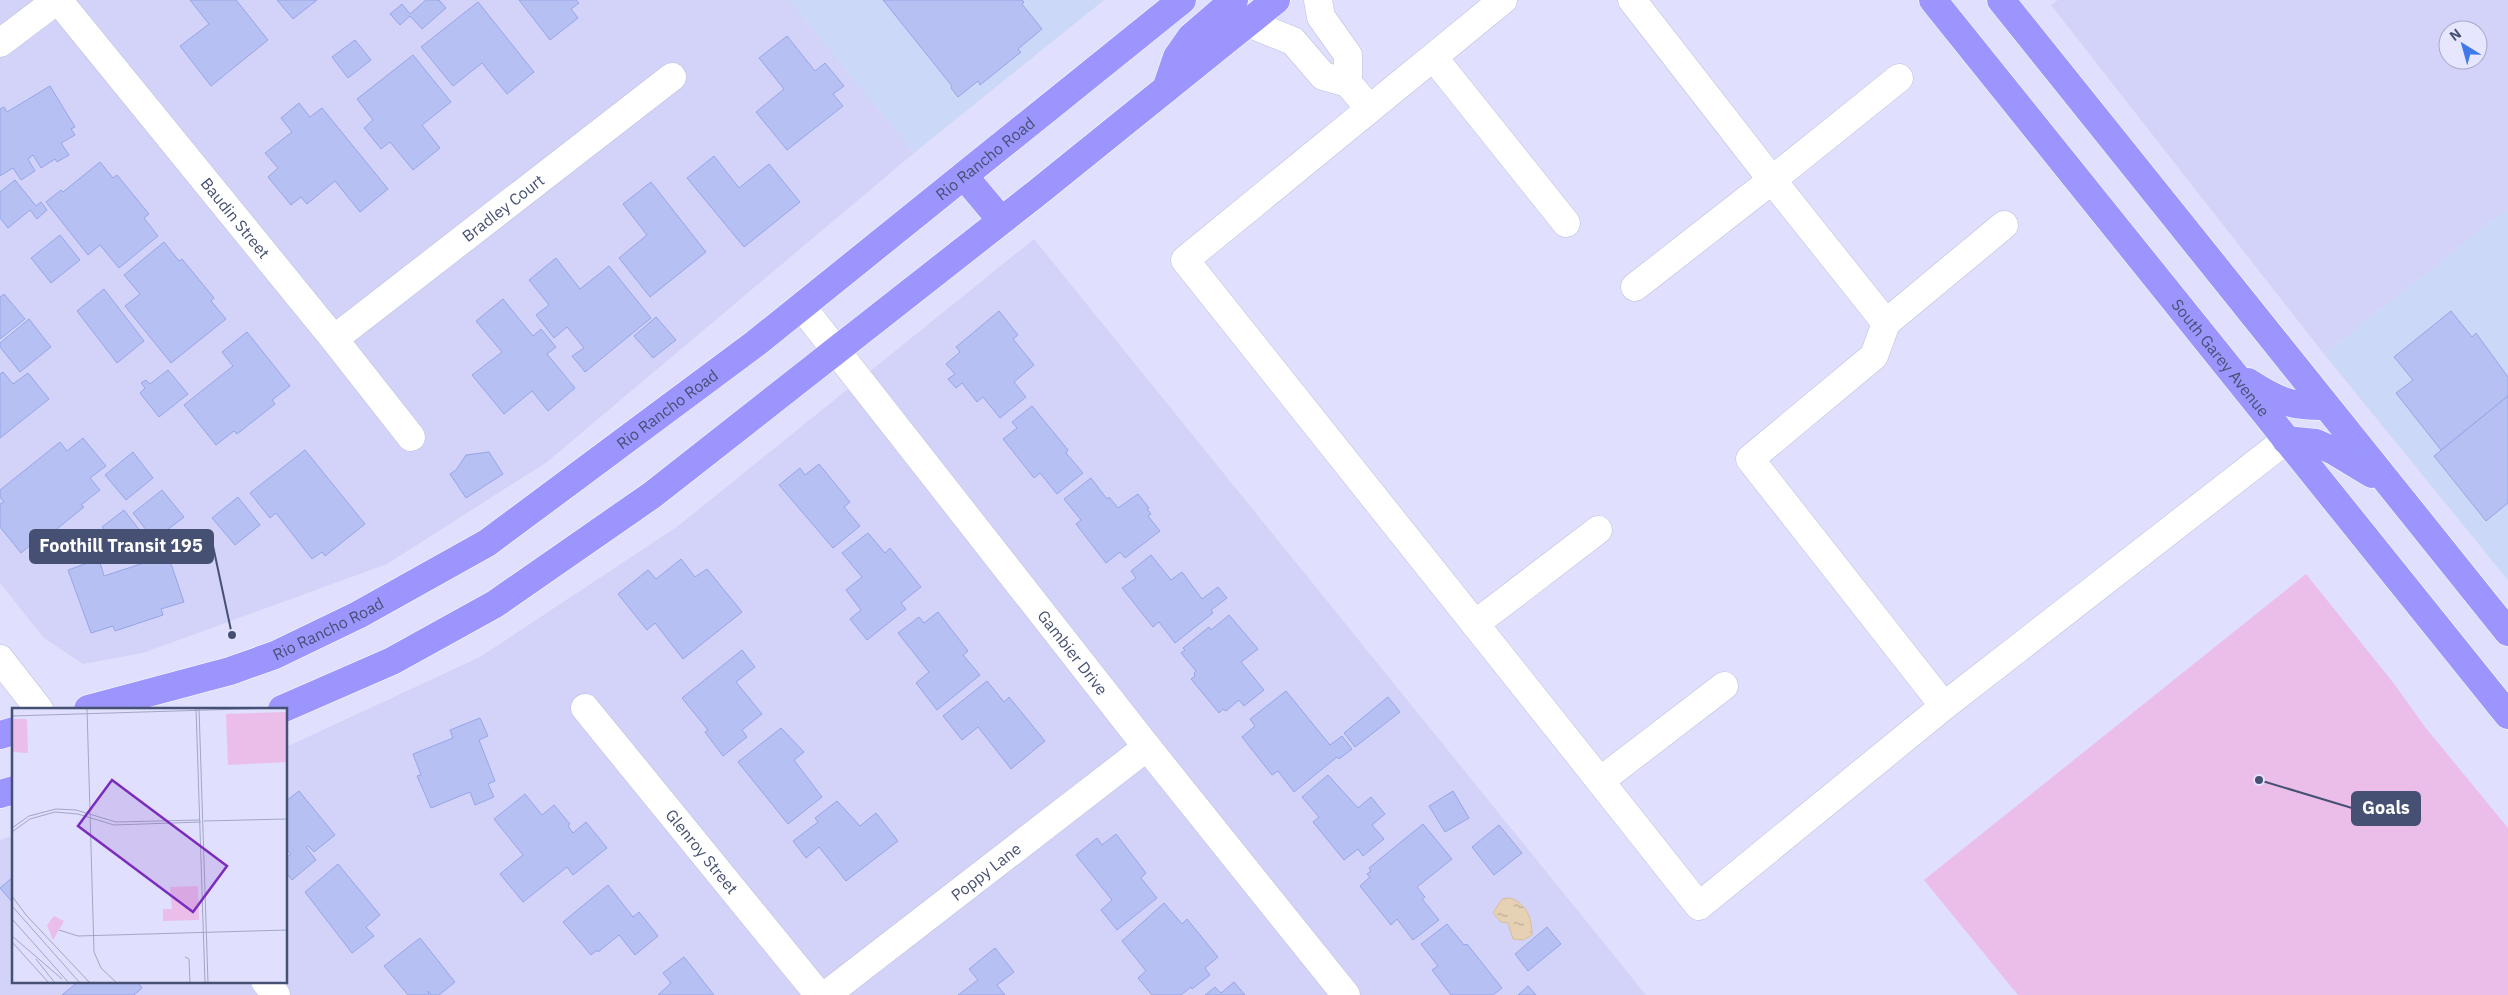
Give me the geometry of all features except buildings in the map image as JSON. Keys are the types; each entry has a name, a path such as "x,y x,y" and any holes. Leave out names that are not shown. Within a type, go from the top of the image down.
{"main road":[{"name":"Rio Rancho Road","path":"92,708 230,671 275,655 358,615 478,548 802,307 1182,0"},
{"path":"1166,89 1177,56 1191,37 1234,0"},
{"path":"284,708 392,661 495,604 652,496 1276,0"},
{"name":"South Garey Avenue","path":"1933,0 2508,715"},
{"path":"2001,0 2508,632"},
{"path":"964,176 1001,220"},
{"path":"2233,372 2274,399 2300,406 2326,406"},
{"path":"2286,440 2316,443 2334,451 2388,484"}],"street":[{"path":"0,44 58,0"},
{"name":"Baudin Street","path":"58,0 334,339 411,438"},
{"path":"1318,0 1322,17 1348,55 1348,83"},
{"path":"1502,0 1434,58 1369,108 1185,260 1699,906 1944,706 2286,440"},
{"path":"1632,0 1886,324"},
{"path":"1248,23 1293,41 1323,76 1348,83 1369,108"},
{"path":"1434,58 1566,223"},
{"name":"Bradley Court","path":"334,339 672,77"},
{"path":"1636,287 1899,78"},
{"path":"1944,706 1750,459 1874,356 1886,324 2004,225"},
{"name":"Gambier Drive","path":"802,307 1147,747 1346,995"},
{"path":"1475,624 1598,530"},
{"path":"0,659 38,708"},
{"path":"1600,781 1724,686"},
{"name":"Glenroy Street","path":"585,708 819,995"},
{"name":"Poppy Lane","path":"826,995 1147,747"},
{"path":"266,982 276,995"}],"shaded area":[{"path":"0,0 789,0 914,153 547,462 387,564 143,653 83,664 44,638 0,583"},
{"path":"789,0 1104,0 914,153"},
{"path":"2058,0 2508,0 2508,208 2324,354 2051,5"},
{"path":"2508,208 2508,580 2324,354"},
{"path":"1034,239 1646,995 0,995 0,840 12,836 12,982 288,982 288,746 480,657 678,526"},
{"path":"2306,574 2395,685 2425,727 2508,828 2508,995 2018,995 1924,880"}],"water":[{"path":"1510,898 1521,904 1530,917 1532,935 1523,940 1513,939 1508,923 1501,922 1493,913 1502,899"}],"place":[{"name":"Foothill Transit 195","path":"232,635"},
{"name":"Goals","path":"2259,780"}]}
